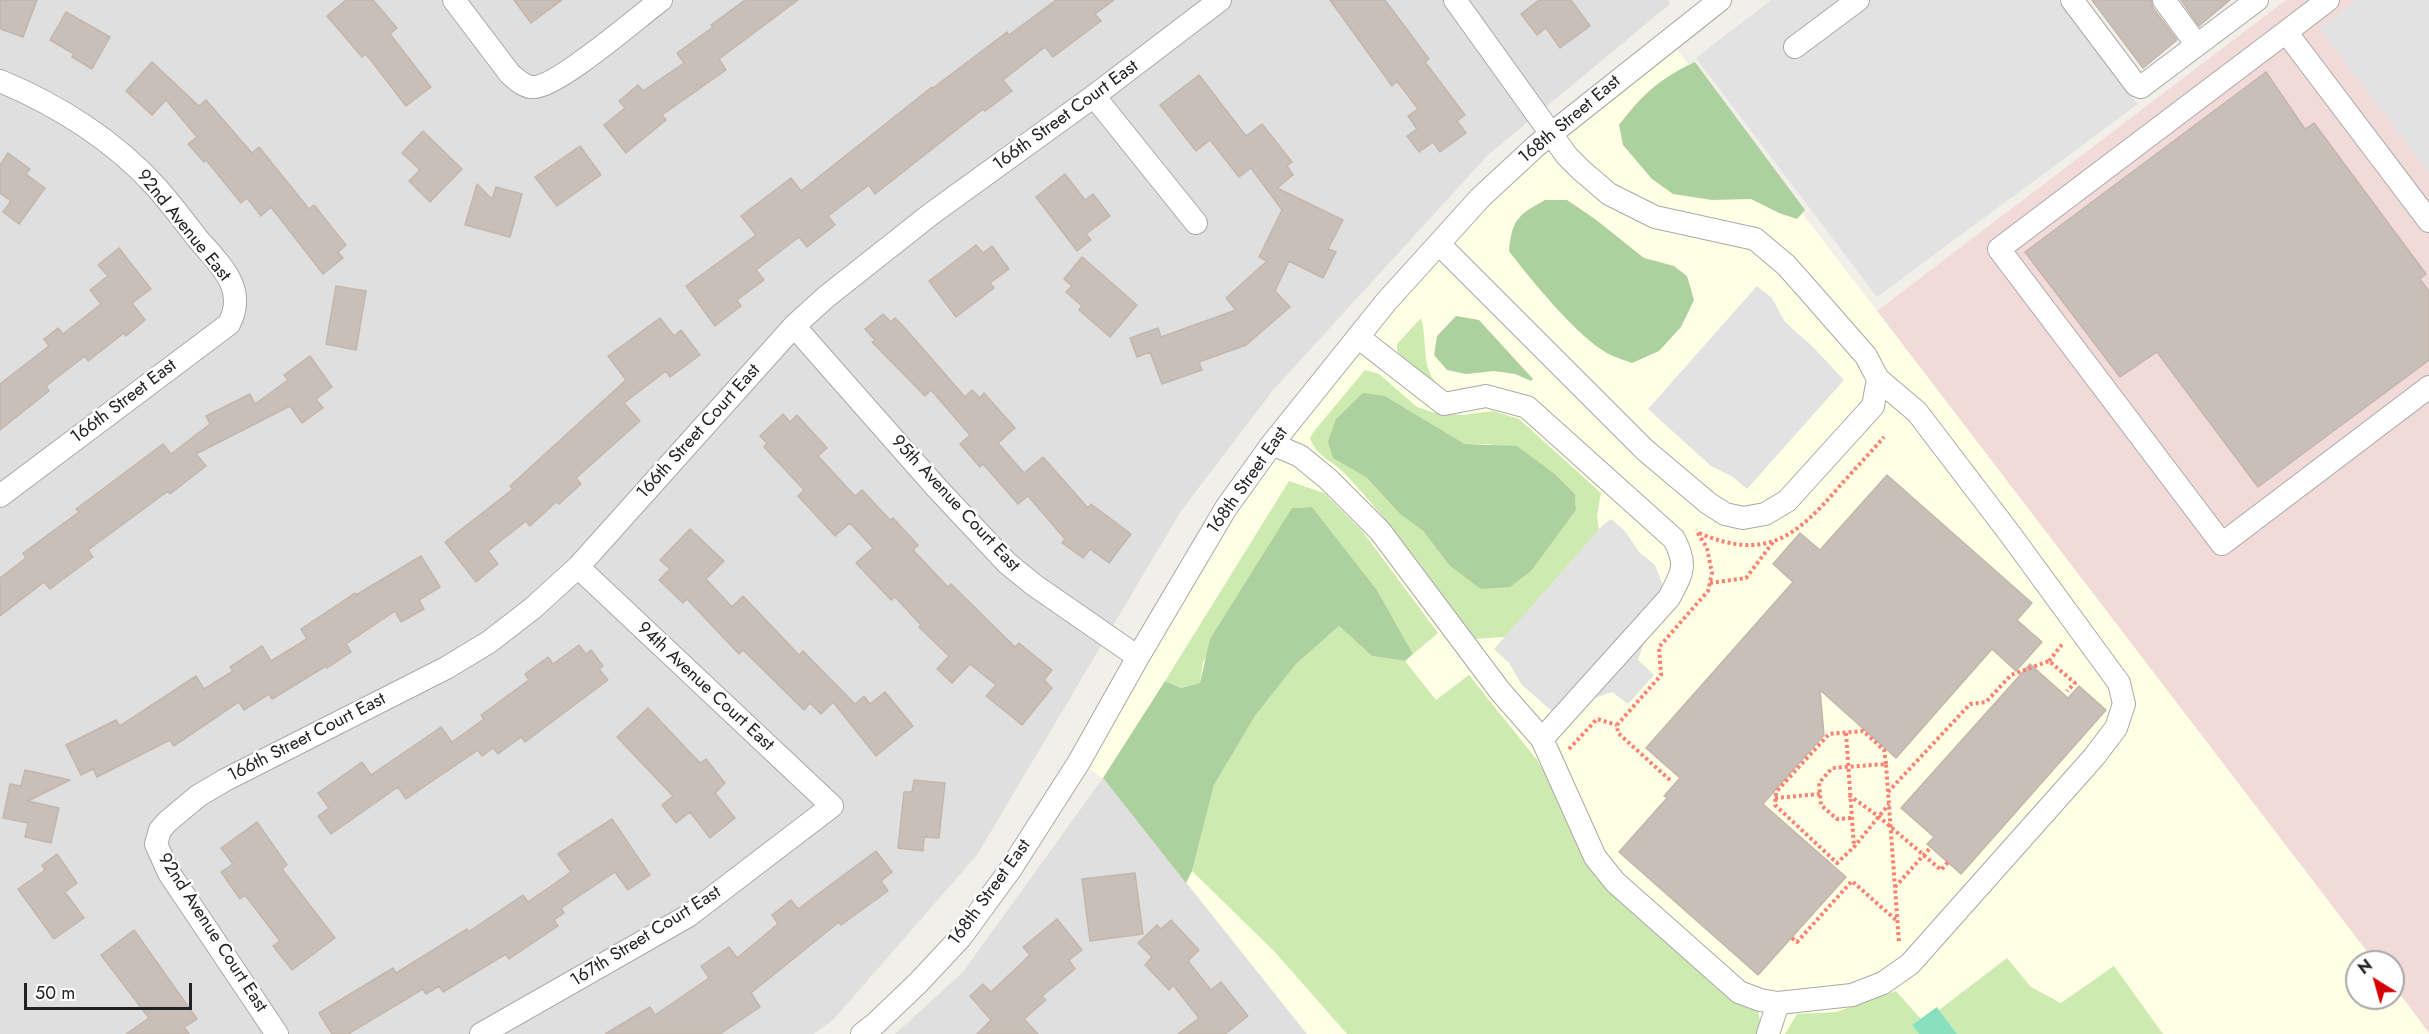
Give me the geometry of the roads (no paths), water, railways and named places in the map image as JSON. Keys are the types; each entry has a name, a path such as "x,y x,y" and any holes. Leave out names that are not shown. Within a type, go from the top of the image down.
{"street":[{"path":"454,0 510,74 521,83 533,88 548,84 572,68 661,0"},
{"name":"166th Street Court East","path":"160,830 198,796 225,780 446,668 489,642 533,608 578,567 794,326 826,297 931,214 1094,96 1220,0"},
{"path":"1272,444 1300,456 1328,479 1380,531 1500,691 1542,739 1594,857 1615,882 1739,992 1760,1000 1778,1003 1852,995 1883,983 1910,964 2094,757 2116,728 2124,704 2119,683 1917,412 1878,379 1866,356 1786,265 1755,239 1655,217 1609,194 1568,156 1455,0"},
{"name":"168th Street East","path":"862,1034 909,991 961,937 1003,880 1079,762 1226,508 1272,444 1358,337 1480,198 1552,134 1668,39 1720,0"},
{"path":"1795,47 1858,0"},
{"path":"2072,0 2136,85 2141,87 2255,1"},
{"path":"2164,0 2197,45"},
{"path":"2328,0 1999,249 2222,544 2429,387"},
{"path":"2286,32 2429,220"},
{"name":"92nd Avenue East","path":"0,81 31,94 81,124 134,165 157,188 230,279 236,300"},
{"path":"1094,96 1196,223"},
{"path":"1438,244 1645,450 1725,514 1743,518 1765,514 1787,501 1873,406 1878,379"},
{"name":"166th Street East","path":"0,496 229,324 236,300"},
{"name":"95th Avenue Court East","path":"794,326 1007,564 1138,657"},
{"path":"1358,337 1444,404 1486,396 1527,407 1674,538 1683,555 1683,570 1669,598 1542,739"},
{"name":"94th Avenue Court East","path":"578,567 832,806"},
{"name":"167th Street Court East","path":"481,1034 688,916 832,806"},
{"name":"92nd Avenue Court East","path":"160,830 156,844 169,873 277,1034"},
{"path":"1768,1034 1778,1003"}]}
